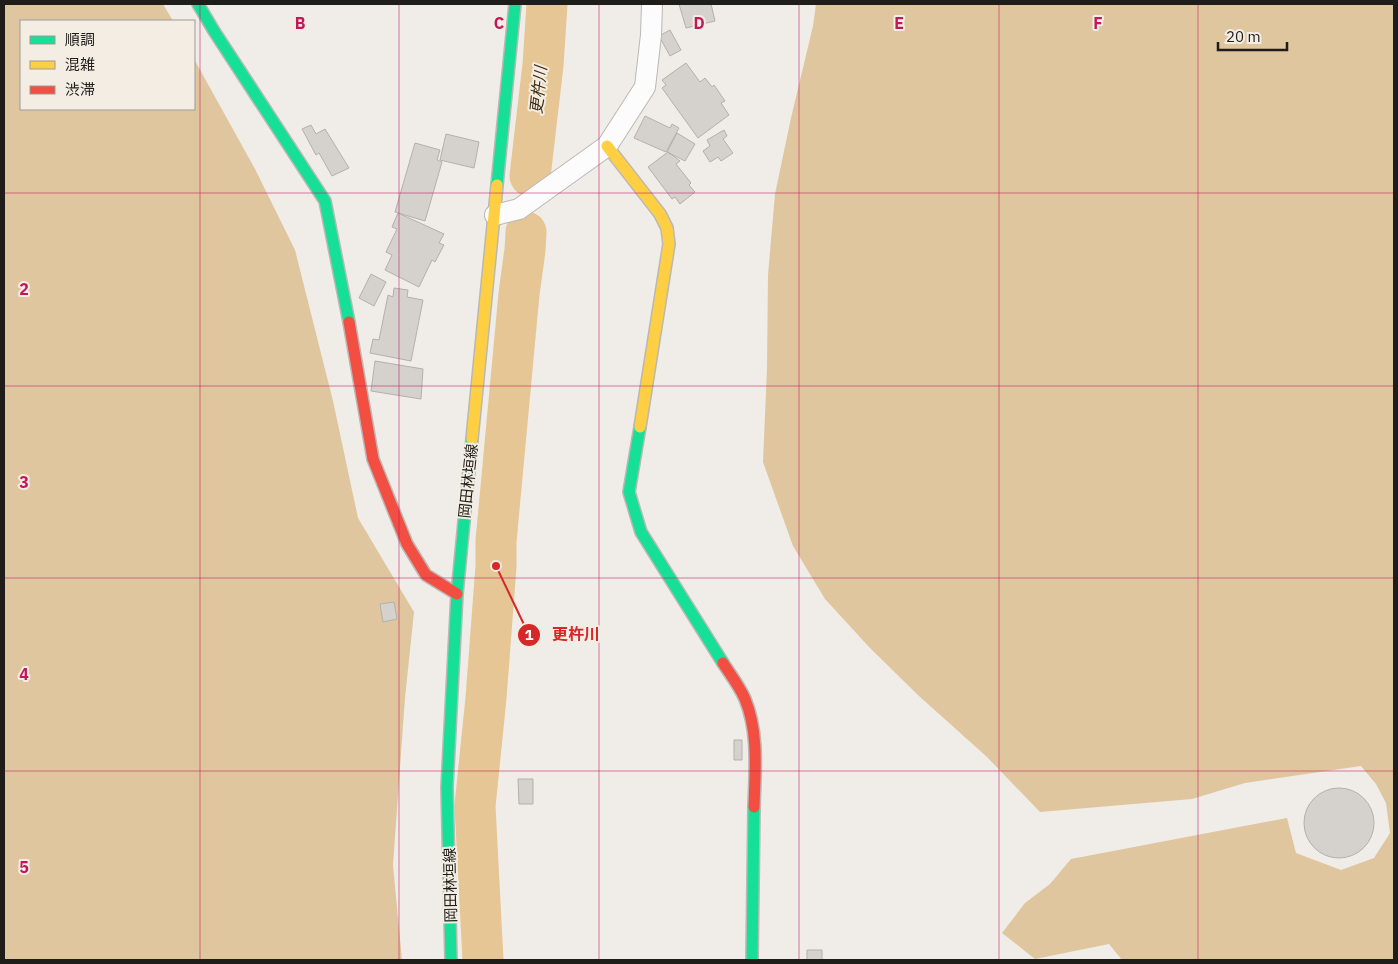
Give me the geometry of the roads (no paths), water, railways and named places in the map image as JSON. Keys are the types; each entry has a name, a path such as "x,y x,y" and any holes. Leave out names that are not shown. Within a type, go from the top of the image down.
{"street":[{"path":"198,4 325,201 343,288 373,459 407,544 426,575 457,594"},
{"name":"岡田林垣線","path":"452,960 447,787 457,594 515,4"},
{"path":"495,215 519,209 607,146 644,87 652,36 652,4"},
{"path":"607,146 660,214 667,228 669,244 629,492 642,532 745,698 753,723 755,755 752,960"}],"waterway":[{"name":"更杵川","path":"530,176 543,65 547,4"},
{"name":"更杵川","path":"483,960 475,806 486,698 496,566 496,541 526,232"}],"place":[{"name":"更杵川","path":"496,566"}]}
